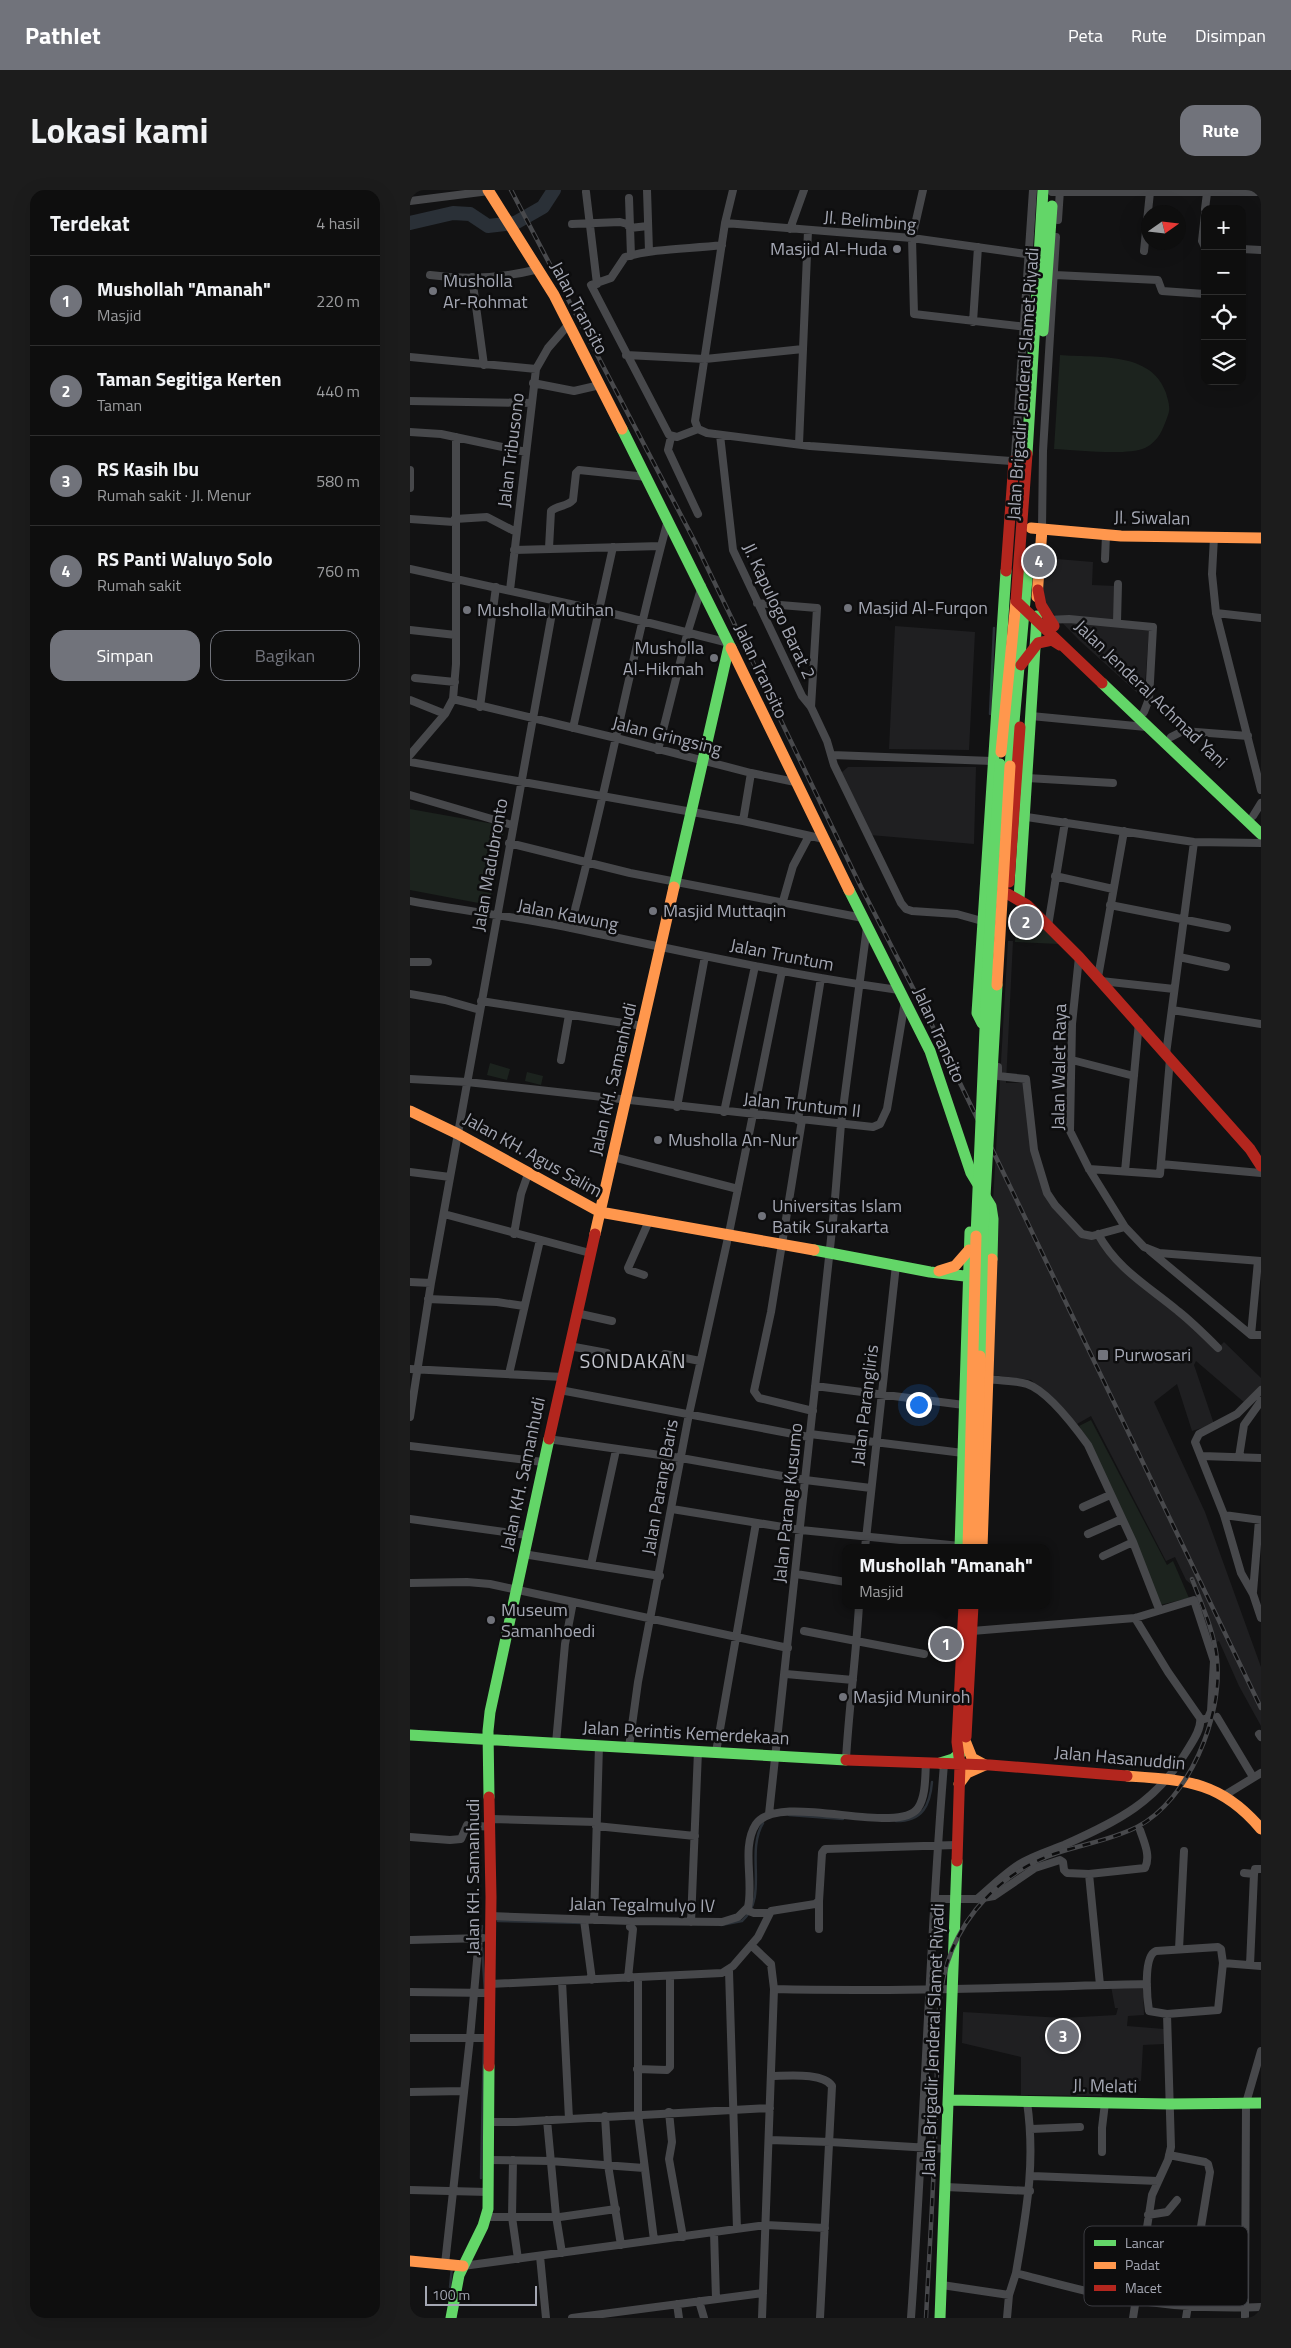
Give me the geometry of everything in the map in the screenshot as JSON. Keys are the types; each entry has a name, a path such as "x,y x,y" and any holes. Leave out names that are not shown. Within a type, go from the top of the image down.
{"main road":[{"name":"Jalan Transito","path":"489,190 539,269 569,324 702,586 795,782 905,1001 938,1072 974,1180"},
{"name":"Jalan Brigadir Jenderal Slamet Riyadi","path":"1019,597 1026,461 1025,327 1030,254 1049,195"},
{"name":"Jalan Brigadir Jenderal Slamet Riyadi","path":"1019,597 1036,529 1049,195"},
{"path":"975,1544 1011,461 1026,461"},
{"name":"Jl. Siwalan","path":"1036,529 1106,535 1261,538"},
{"path":"1019,815 1026,778 1035,645 1041,618 1036,529"},
{"path":"1019,597 1041,618"},
{"path":"1017,702 1020,730 1017,898 1000,1014 997,1020 982,1023 978,1018 978,921 1001,764 1019,597"},
{"path":"963,1544 992,898 1001,764 1017,702 1020,666 1041,618"},
{"name":"Jalan Jenderal Achmad Yani","path":"1041,618 1066,649 1144,712 1258,813"},
{"name":"Jalan Jenderal Achmad Yani","path":"1041,618 1146,726 1261,834"},
{"path":"1020,666 1035,645 1041,641 1052,640 1066,649"},
{"name":"Jalan KH. Samanhudi","path":"451,2318 454,2296 454,2265 487,2217 489,2160 486,2038 490,1989 484,1938 490,1916 490,1712 576,1313 677,882 729,644"},
{"path":"1017,898 1079,957 1139,1022 1250,1149 1261,1166"},
{"name":"Jalan KH. Agus Salim","path":"410,1110 458,1134 600,1212 934,1272 991,1278"},
{"path":"963,1544 962,1453 969,1250 974,1180"},
{"path":"974,1180 987,1200 993,1218 982,1544"},
{"path":"973,1200 981,1195 987,1200"},
{"path":"934,1272 955,1266 969,1250"},
{"path":"964,1609 958,1742 962,1753 985,1765"},
{"path":"962,1753 973,1609"},
{"path":"972,1630 976,1609"},
{"name":"Jalan Perintis Kemerdekaan","path":"410,1734 942,1764 962,1753"},
{"name":"Jalan Brigadir Jenderal Slamet Riyadi","path":"940,2318 948,2149 956,1844 962,1753"},
{"name":"Jalan Hasanuddin","path":"962,1753 985,1765 1189,1782 1225,1795 1246,1810 1261,1829"},
{"path":"942,1764 953,1773 959,1784 966,1773 985,1765"},
{"name":"Jl. Melati","path":"949,2100 1170,2104 1261,2103"},
{"path":"410,2261 454,2265"}],"street":[{"path":"410,201 489,190"},
{"path":"647,190 649,251"},
{"path":"698,429 695,422 725,223 733,190"},
{"path":"790,230 804,190"},
{"path":"671,437 698,429 720,435 798,444 1011,461 1025,327 914,314 912,238 923,190"},
{"path":"586,192 597,284"},
{"path":"1144,251 1150,192"},
{"path":"1036,529 1050,355 1054,275 1049,195 1150,192 1261,192"},
{"path":"1206,205 1207,193"},
{"path":"629,198 631,256"},
{"path":"572,224 624,223 630,228 648,226"},
{"name":"Jl. Belimbing","path":"725,223 790,230 912,238 1030,254"},
{"path":"798,444 808,231"},
{"path":"698,514 668,450 671,437 591,287 611,278 621,261 631,256 649,251 685,250 722,245"},
{"path":"973,322 978,247"},
{"path":"1246,249 1261,250"},
{"path":"430,275 503,277 539,269"},
{"path":"1054,275 1158,280 1162,291 1201,294"},
{"path":"472,277 484,365"},
{"name":"Jalan Tribusono","path":"510,590 536,369 548,348 569,324"},
{"path":"626,355 705,359 803,350"},
{"path":"410,357 536,369"},
{"path":"534,383 574,391 600,385"},
{"path":"410,401 532,403"},
{"path":"410,432 429,432 526,452"},
{"name":"Jl. Kapulogo Barat 2","path":"720,435 732,546 802,696 811,707 832,755 834,765 903,906 912,911 957,914 978,921"},
{"path":"410,755 445,714 453,700 456,635 454,580 456,437"},
{"path":"410,470 410,488"},
{"path":"549,548 551,511 572,502 576,473 579,470 647,477"},
{"path":"410,519 455,520 488,517 516,532"},
{"path":"570,928 616,738 641,621 668,520"},
{"path":"1105,559 1106,535"},
{"path":"1214,537 1212,574 1216,613 1261,790"},
{"path":"514,550 661,546"},
{"path":"573,728 613,547"},
{"path":"410,569 688,631 729,644"},
{"path":"1117,622 1118,584"},
{"path":"658,750 688,631 702,586"},
{"path":"480,707 496,587"},
{"name":"Jalan Madubronto","path":"410,1417 413,1369 444,1214 512,825 554,602"},
{"path":"757,602 817,608 811,707"},
{"path":"1216,613 1261,618"},
{"path":"1041,618 1150,625 1154,630 1149,699 1144,712"},
{"path":"410,630 456,635"},
{"path":"415,678 455,682"},
{"path":"410,700 445,714"},
{"name":"Jalan Gringsing","path":"453,700 531,720 616,738 751,773 795,782"},
{"path":"1031,716 1146,726"},
{"path":"1171,737 1183,731 1248,736"},
{"path":"832,755 1001,764"},
{"path":"410,762 691,811 824,839"},
{"path":"743,821 751,773"},
{"path":"1026,778 1113,783"},
{"path":"410,795 512,825"},
{"path":"1019,815 1194,842 1261,843"},
{"path":"1048,926 1055,876 1066,822"},
{"path":"1124,831 1099,979 1174,989"},
{"path":"783,901 794,866 809,836"},
{"path":"1089,1169 1159,1174 1174,989 1194,842"},
{"path":"509,843 587,863 677,882 783,901 865,922"},
{"path":"1055,876 1113,889"},
{"name":"Jalan Kawung","path":"410,901 570,928 660,948"},
{"path":"1110,906 1227,928"},
{"name":"Jalan Parang Kusumo","path":"769,1814 786,1674 830,1253 841,1124 865,922"},
{"name":"Jalan Truntum","path":"660,948 821,978 899,990"},
{"path":"677,1107 705,956"},
{"name":"Jalan Walet Raya","path":"1079,957 1072,1024 1070,1131 1089,1169 1125,1227 1148,1250 1251,1335"},
{"path":"1178,957 1226,967"},
{"path":"410,962 428,962"},
{"path":"724,1112 755,966"},
{"name":"Jalan Parang Baris","path":"629,1747 650,1618 660,1576 688,1414 729,1234 782,970"},
{"path":"813,1411 759,1398 754,1391 771,1312 821,978"},
{"path":"410,994 445,1000 480,1010"},
{"path":"481,1001 643,1026"},
{"name":"Jalan Truntum II","path":"410,1079 467,1082 677,1107 873,1127 880,1124 885,1117 905,1001"},
{"path":"1172,1010 1261,1024"},
{"path":"1000,1014 998,1076 1026,1079 1034,1150 1047,1193 1055,1205 1082,1234 1098,1234 1125,1227"},
{"path":"561,1060 569,1015"},
{"path":"1125,1171 1139,1022"},
{"path":"1072,1060 1134,1076"},
{"path":"613,1157 738,1189"},
{"path":"1161,1164 1261,1173"},
{"path":"410,1172 450,1177"},
{"path":"514,1234 528,1174"},
{"path":"444,1214 590,1253"},
{"path":"644,1275 628,1268 649,1221"},
{"path":"1098,1234 1123,1268 1138,1282 1179,1311 1218,1348"},
{"path":"508,1374 540,1240"},
{"path":"1148,1250 1259,1261 1251,1335 1261,1336"},
{"name":"Jalan Parangliris","path":"866,1544 896,1265"},
{"path":"410,1282 431,1283"},
{"path":"428,1299 498,1302 524,1306"},
{"path":"576,1313 612,1321"},
{"path":"569,1346 607,1352"},
{"path":"665,1354 700,1361"},
{"path":"413,1369 562,1377"},
{"path":"988,1379 1027,1384 1044,1395 1062,1413 1088,1445 1133,1542 1159,1609"},
{"path":"815,1386 964,1405"},
{"path":"560,1390 810,1436 962,1453"},
{"path":"1261,1390 1237,1414 1199,1434 1195,1442 1224,1515 1242,1573 1258,1603 1261,1618"},
{"path":"1239,1456 1244,1425 1261,1401"},
{"path":"548,1439 681,1458 805,1480 871,1488"},
{"path":"410,1446 543,1462"},
{"path":"591,1565 616,1450"},
{"path":"1202,1456 1261,1458"},
{"path":"1082,1507 1110,1495"},
{"path":"672,1510 801,1530 937,1544"},
{"path":"1224,1515 1260,1520 1253,1594"},
{"path":"410,1519 527,1535"},
{"path":"1088,1534 1122,1519"},
{"path":"716,1752 756,1523"},
{"path":"1103,1556 1133,1542"},
{"path":"523,1554 660,1576"},
{"path":"796,1574 842,1581"},
{"path":"410,1583 468,1582 515,1589 788,1648"},
{"path":"972,1630 1135,1618 1193,1600 1212,1650 1215,1671 1211,1711 1208,1718 1201,1720"},
{"path":"556,1743 565,1644 572,1602"},
{"path":"846,1759 859,1609"},
{"path":"1135,1618 1201,1720"},
{"path":"804,1631 924,1654"},
{"path":"786,1674 853,1680"},
{"path":"1217,1717 1253,1777"},
{"path":"977,1899 1018,1865 1124,1816 1158,1791 1192,1744 1201,1720"},
{"path":"594,1920 599,1745"},
{"path":"691,1922 691,1854 695,1836 698,1750"},
{"path":"769,1914 749,1911 750,1841 758,1822 769,1814 786,1811 883,1817 907,1816 914,1812 920,1803 924,1790 926,1763"},
{"path":"911,2318 923,2148 928,1990 939,1844 942,1764"},
{"path":"1225,1795 1261,1772"},
{"path":"410,1836 450,1840 463,1837 467,1825 491,1823 596,1824 695,1836"},
{"path":"935,1899 977,1899 996,1895 1034,1868 1056,1861 1063,1862 1066,1873 1088,1874 1145,1868 1148,1862 1147,1852 1140,1830"},
{"path":"820,1929 818,1901 822,1853 825,1849 956,1844"},
{"path":"1179,1949 1184,1851"},
{"path":"1250,1965 1254,1874 1255,1869 1261,1869"},
{"path":"1244,1873 1254,1874"},
{"path":"1088,1874 1100,1985"},
{"path":"737,2229 729,1971 758,1937 769,1914 776,1909 815,1904 818,1901"},
{"name":"Jalan Tegalmulyo IV","path":"490,1916 584,1922 594,1920 631,1924 727,1921 749,1911"},
{"path":"584,1922 592,1980"},
{"path":"628,1978 633,1929 631,1924"},
{"path":"410,1940 484,1938 474,1994 452,2191 454,2265 518,2259 766,2225 825,2228"},
{"path":"751,1945 771,1964 774,1989 762,2318"},
{"path":"1220,1948 1223,1963 1218,2010 1167,2014 1149,2012 1147,1984 1151,1953 1179,1949 1220,1948"},
{"path":"1223,1963 1261,1966"},
{"path":"410,1992 474,1994 490,1989 562,1981 638,1978 729,1971"},
{"path":"637,2069 667,2070 670,2067 670,1976"},
{"path":"638,1978 638,2114 654,2240"},
{"path":"562,1981 569,2119"},
{"path":"774,1989 928,1990 1147,1984"},
{"path":"1146,2226 1158,2181 1169,2155 1171,2138 1167,2014"},
{"path":"410,2038 486,2038"},
{"path":"1245,2226 1246,2103 1261,2051"},
{"path":"771,2076 814,2077 829,2081 833,2093 820,2318"},
{"path":"410,2092 464,2091"},
{"path":"1007,2318 1009,2295 1016,2273 1032,2176 1031,2128 1027,2102"},
{"path":"1102,2152 1102,2128 1106,2103"},
{"path":"488,2122 770,2108"},
{"path":"669,2112 672,2142 669,2159 683,2236"},
{"path":"605,2116 608,2165 621,2245"},
{"path":"547,2120 556,2216 562,2253"},
{"path":"1031,2128 1080,2127"},
{"path":"769,2140 948,2149"},
{"path":"1169,2155 1208,2164 1210,2172 1201,2226"},
{"path":"489,2160 550,2161 644,2168"},
{"path":"513,2160 512,2217 518,2259"},
{"path":"1032,2176 1158,2181"},
{"path":"946,2187 1030,2191"},
{"path":"410,2190 488,2192"},
{"path":"1148,2215 1167,2212 1177,2200"},
{"path":"487,2217 556,2216 560,2218 616,2209"},
{"path":"714,2232 716,2299"},
{"path":"540,2256 546,2318"},
{"path":"1016,2273 1084,2290"},
{"path":"942,2285 1009,2295"},
{"path":"572,2318 602,2316 638,2309 763,2293"},
{"path":"700,2301 704,2318"},
{"path":"678,2304 679,2318"},
{"path":"1207,2306 1261,2307"},
{"path":"1245,2308 1245,2318"},
{"path":"638,2309 640,2318"}],"shaded area":[{"path":"1060,355 1121,359 1136,363 1149,370 1159,379 1166,393 1169,412 1160,434 1154,442 1145,448 1126,452 1054,449"},
{"path":"1045,558 1093,562 1092,585 1116,586 1114,624 1149,629 1144,699 1080,641 1042,602"},
{"path":"895,626 975,632 969,750 889,749"},
{"path":"848,767 976,767 974,844 870,835 841,773"},
{"path":"410,809 505,826 489,905 410,890"},
{"path":"1017,902 1059,944 1015,942"},
{"path":"1008,941 1013,941 1006,1083 1025,1083 1044,1194 1080,1235 1098,1239 1134,1274 1220,1346 1224,1342 1261,1378 1261,1387 1245,1403 1196,1361 1194,1365 1214,1424 1192,1431 1177,1384 1154,1402 1205,1512 1261,1667 1261,1726 1239,1686 1219,1641 1212,1644 1192,1585 1186,1580 1175,1557 1166,1561 1091,1416 1077,1424 1031,1380 993,1375 993,1201"},
{"path":"490,1063 510,1069 507,1080 487,1075"},
{"path":"527,1072 543,1076 541,1085 525,1081"},
{"path":"1091,1420 1167,1565 1173,1561 1189,1598 1160,1605 1088,1439 1079,1426"},
{"path":"1143,1985 1144,2015 1128,2016 1127,2026 1164,2029 1164,2044 1143,2045 1141,2081 1104,2080 1102,2096 1021,2095 1021,2057 962,2043 963,2012 1063,2018 1116,2015 1118,2008 1115,2008 1111,1986"}],"waterway":[{"path":"410,223 453,213 470,214 488,226 515,223 543,207 554,190"},
{"path":"990,714 994,628"},
{"path":"896,1821 919,1815 927,1804 932,1782"},
{"path":"789,1815 843,1819"},
{"path":"721,1925 742,1921 750,1911 756,1887 756,1848 758,1835 763,1823"},
{"path":"498,1921 584,1923"},
{"path":"481,1937 482,1926"},
{"path":"482,1948 485,1992"},
{"path":"481,2178 484,2040"},
{"path":"450,2287 452,2267"}],"railway":[{"path":"511,190 695,542 861,887 931,1023 1261,1708"},
{"path":"926,2318 940,1995 951,1951 976,1909 1013,1875 1042,1859 1137,1827 1156,1814 1187,1777 1199,1754 1208,1730 1214,1706 1217,1681 1217,1659 1213,1638 1192,1579"}],"traffic: fast":[{"path":"1027,454 1043,190"},
{"path":"1043,331 1052,206"},
{"path":"622,429 731,648"},
{"path":"1010,766 1029,557"},
{"path":"991,1023 982,1023 977,1013 1006,571"},
{"path":"1019,899 1037,616"},
{"path":"674,887 729,646"},
{"path":"1102,683 1261,834"},
{"path":"976,1236 988,960 1000,764"},
{"path":"849,890 930,1051 971,1173 991,1206 993,1219 992,1259"},
{"path":"980,1356 983,1232 997,985"},
{"path":"960,1544 970,1232"},
{"path":"814,1250 930,1272 982,1278"},
{"path":"489,1797 488,1731 490,1712 549,1439"},
{"path":"410,1735 846,1760"},
{"path":"940,1763 953,1759 964,1750"},
{"path":"940,2318 957,1861"},
{"path":"451,2318 459,2275 483,2226 488,2209 489,2066"},
{"path":"949,2100 1170,2104 1261,2103"}],"traffic: slow":[{"path":"488,190 554,295 622,429"},
{"path":"1031,528 1121,536 1261,538"},
{"path":"1037,597 1042,529"},
{"path":"1001,752 1016,601"},
{"path":"731,648 849,890"},
{"path":"997,985 1010,766"},
{"path":"595,1234 674,887"},
{"path":"410,1111 458,1134 600,1212 814,1250"},
{"path":"968,1544 976,1236"},
{"path":"939,1271 955,1266 969,1250"},
{"path":"982,1544 992,1259"},
{"path":"975,1544 980,1356"},
{"path":"966,1743 972,1758 985,1765"},
{"path":"959,1784 967,1773 985,1765"},
{"path":"1127,1776 1167,1779 1201,1786 1231,1801 1261,1829"},
{"path":"410,2261 463,2266"}],"traffic: jam":[{"path":"1027,454 1016,601 1102,683"},
{"path":"1006,571 1014,461"},
{"path":"1038,590 1041,605 1054,626"},
{"path":"1021,665 1038,643 1052,640 1060,645"},
{"path":"1009,882 1020,727"},
{"path":"1008,894 1027,905 1079,957 1250,1149 1261,1166"},
{"path":"549,1439 595,1234"},
{"path":"957,1861 960,1764 957,1742 964,1609"},
{"path":"966,1737 973,1609"},
{"path":"846,1760 990,1765 1127,1776"},
{"path":"489,1797 491,1897 489,2066"}],"place":[{"name":"Masjid Al-Huda","path":"897,249"},
{"name":"Musholla Ar-Rohmat","path":"433,291"},
{"name":"RS Panti Waluyo Solo","path":"1039,561"},
{"name":"Masjid Al-Furqon","path":"848,608"},
{"name":"Musholla Mutihan","path":"467,610"},
{"name":"Musholla Al-Hikmah","path":"714,658"},
{"name":"Masjid Muttaqin","path":"653,911"},
{"name":"Taman Segitiga Kerten","path":"1026,922"},
{"name":"Musholla An-Nur","path":"658,1140"},
{"name":"Universitas Islam Batik Surakarta","path":"762,1216"},
{"name":"Purwosari","path":"1103,1355"},
{"name":"Museum Samanhoedi","path":"491,1620"},
{"name":"Mushollah \"Amanah\"","path":"946,1644"},
{"name":"Masjid Muniroh","path":"843,1697"},
{"name":"RS Kasih Ibu","path":"1063,2036"}],"district":[{"name":"SONDAKAN","path":"633,1361"}]}
